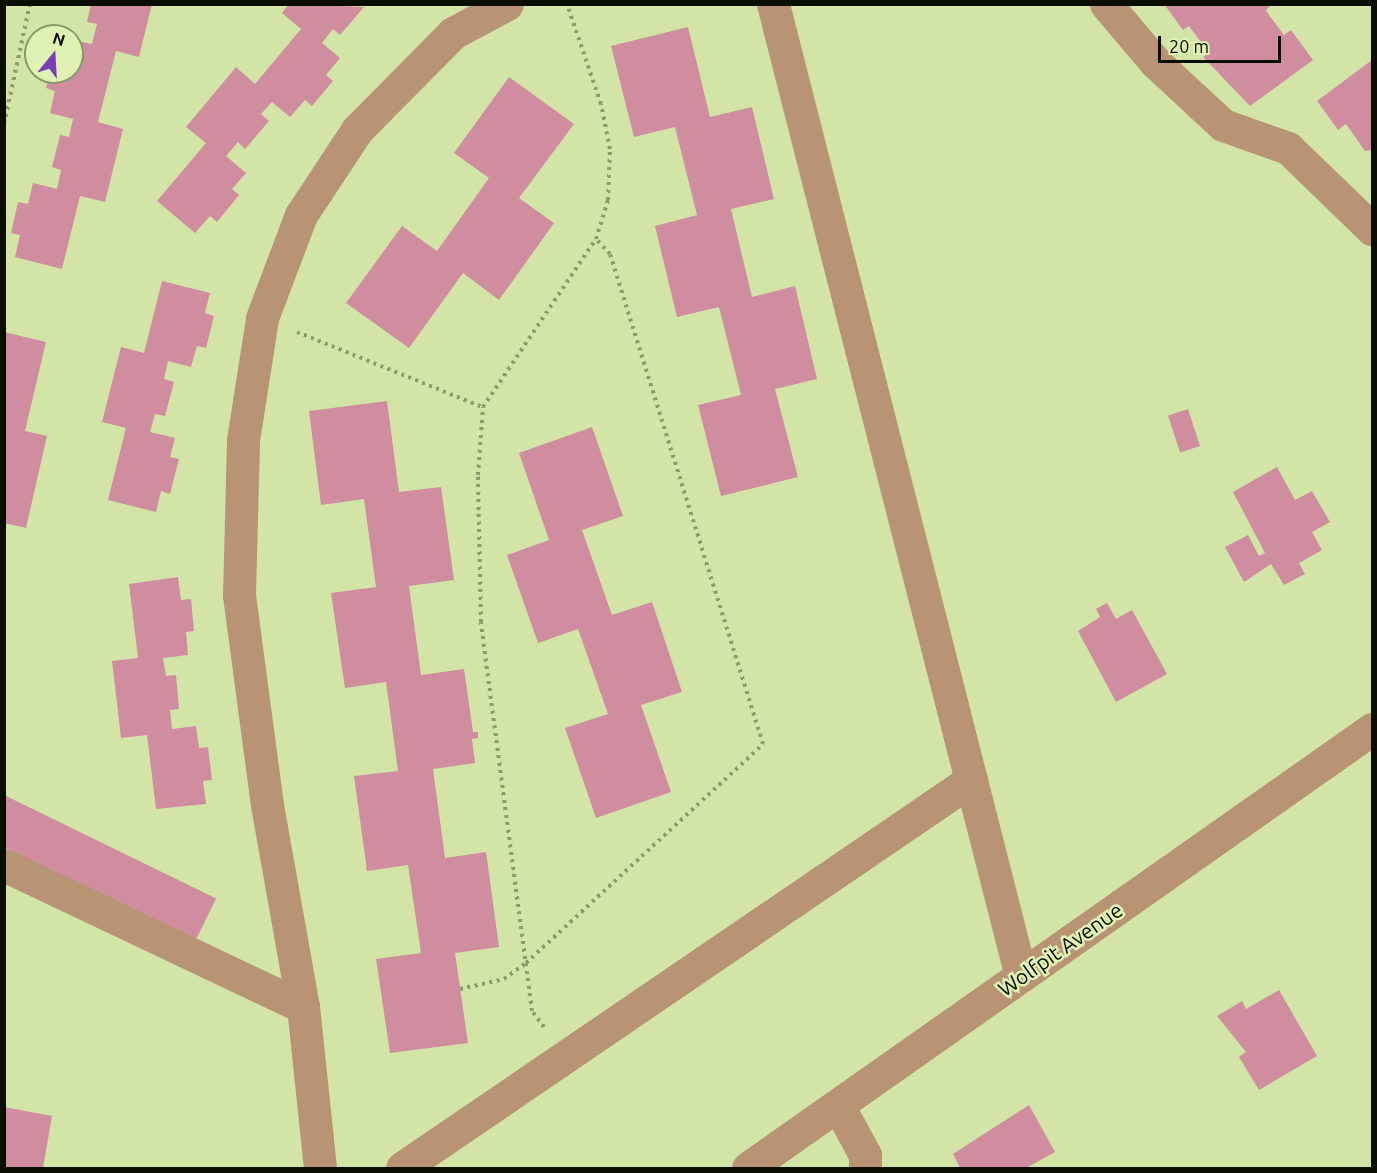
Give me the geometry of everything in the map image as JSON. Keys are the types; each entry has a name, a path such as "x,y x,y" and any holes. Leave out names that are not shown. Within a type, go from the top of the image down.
{"street":[{"path":"320,1168 303,1007 267,805 239,595 243,440 262,318 301,215 357,130 453,33 507,4"},
{"path":"773,4 1021,976"},
{"path":"1107,4 1156,63 1223,125 1288,148 1372,229"},
{"name":"Wolfpit Avenue","path":"748,1168 1372,729"},
{"path":"402,1168 971,780"},
{"path":"4,865 303,1007"},
{"path":"838,1105 865,1155 865,1168"}],"path":[{"path":"4,124 30,4"},
{"path":"565,1057 532,1011 481,622 478,476 483,407 596,239 608,200 610,149 567,4"},
{"path":"460,989 504,979 526,963 763,744 610,254 596,239"},
{"path":"262,318 483,407"}],"building":[{"path":"91,4 152,4 139,57 116,51 98,122 123,129 105,202 80,196 62,269 15,257 20,235 11,233 18,202 28,204 33,183 57,189 61,170 52,167 60,135 69,137 73,119 50,113 55,91 46,88 47,84 84,84 84,42 92,44 97,24 87,22"},
{"path":"289,4 364,7 340,35 333,29 322,43 340,58 326,75 333,81 312,106 305,100 290,117 272,102 261,114 269,121 245,149 238,142 226,156 246,173 232,189 239,195 217,222 210,216 195,233 157,201 206,143 186,127 236,67 255,84 301,29 282,13"},
{"path":"1164,4 1271,4 1266,11 1284,35 1291,30 1313,60 1250,106 1203,57 1209,53 1189,26 1183,30"},
{"path":"688,27 710,117 752,107 774,199 731,209 752,297 795,286 817,379 775,389 798,477 721,496 698,405 741,395 719,307 677,317 655,226 697,215 675,127 634,137 611,46"},
{"path":"1372,60 1372,150 1365,151 1346,124 1338,130 1317,101"},
{"path":"509,77 574,124 519,198 554,223 499,300 463,273 409,348 346,303 402,226 437,251 489,178 454,153"},
{"path":"162,281 210,293 205,313 214,316 206,348 197,346 191,367 168,361 164,379 174,382 165,416 155,414 150,432 175,438 170,457 179,459 170,494 161,491 156,512 108,500 126,428 102,422 121,347 144,353"},
{"path":"4,332 46,342 25,431 47,436 26,528 4,523"},
{"path":"387,401 399,492 441,487 454,580 409,586 421,675 464,669 473,732 478,732 478,738 472,739 475,763 433,769 445,858 486,852 499,947 455,953 468,1043 390,1053 376,959 421,953 408,865 367,871 354,776 398,771 386,682 345,688 331,593 376,587 364,499 321,505 309,411"},
{"path":"1188,409 1200,446 1180,453 1168,415"},
{"path":"592,427 623,516 582,530 612,615 652,602 682,692 641,705 671,792 596,818 565,728 608,714 578,629 538,643 507,555 549,540 519,453"},
{"path":"1277,467 1295,500 1312,491 1330,522 1312,532 1322,550 1299,563 1305,574 1284,585 1271,564 1244,582 1225,547 1248,535 1259,556 1265,553 1233,492"},
{"path":"178,577 181,600 191,599 194,631 186,632 188,655 163,658 166,676 176,675 179,709 170,710 172,729 196,726 199,748 208,747 212,780 203,781 206,804 156,809 147,735 121,738 112,661 138,658 129,584"},
{"path":"1107,603 1116,619 1132,610 1167,674 1116,702 1078,631 1100,617 1096,609"},
{"path":"4,795 216,898 196,941 4,847"},
{"path":"1279,990 1317,1056 1259,1090 1239,1057 1246,1052 1217,1016 1242,1001 1246,1009"},
{"path":"1029,1105 1055,1152 1026,1168 960,1168 953,1154"},
{"path":"4,1107 52,1116 43,1168 4,1168"}]}
